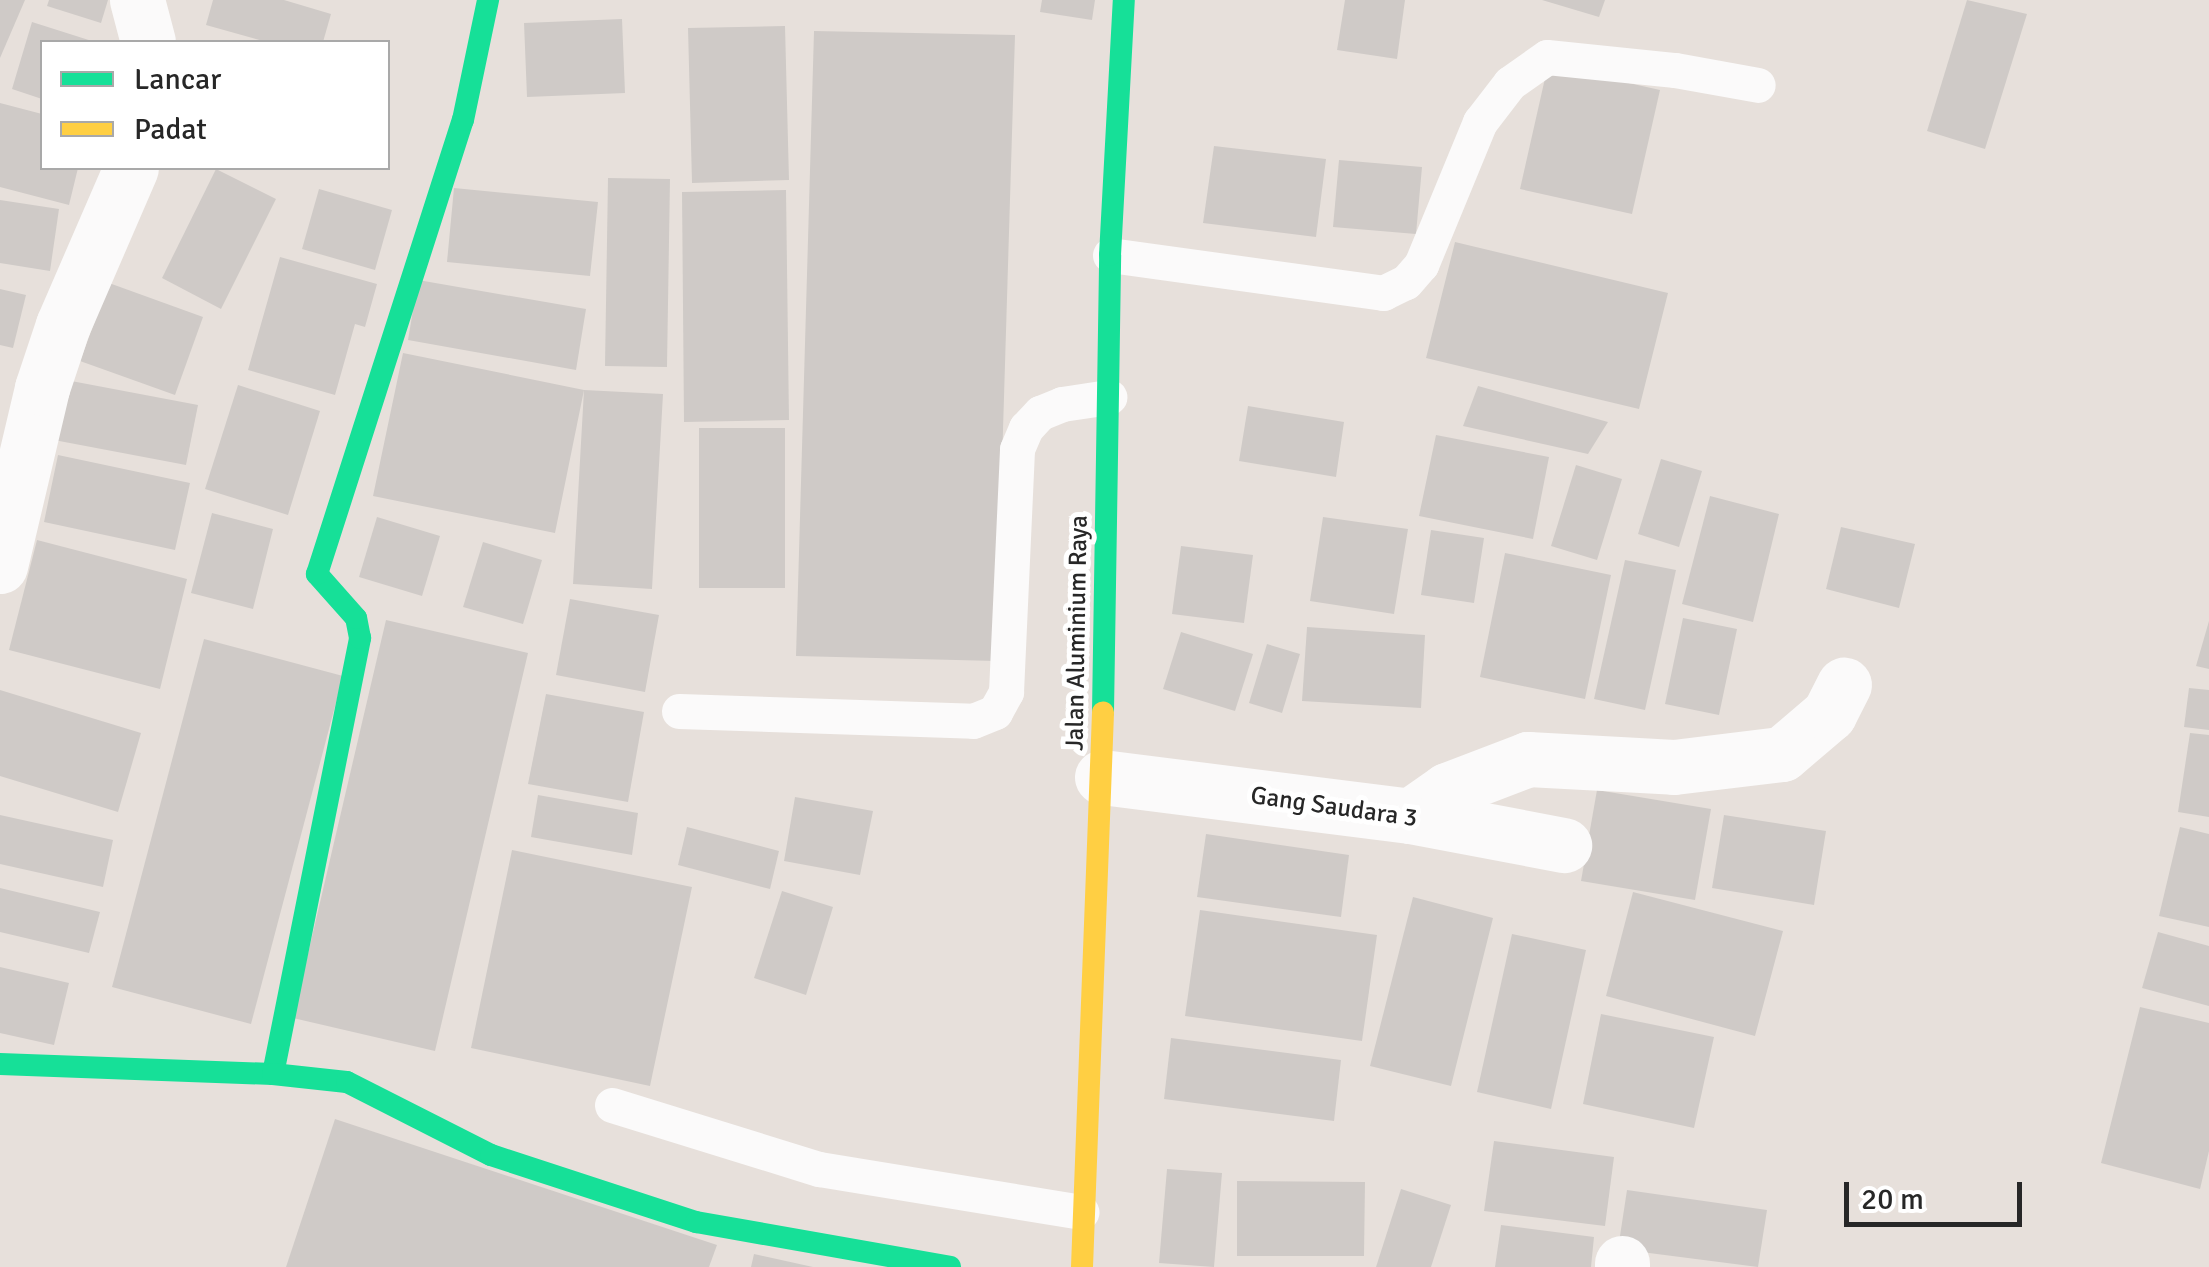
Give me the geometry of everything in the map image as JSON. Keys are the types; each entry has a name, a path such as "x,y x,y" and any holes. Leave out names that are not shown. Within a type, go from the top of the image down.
{"street":[{"path":"138,0 148,40"},
{"path":"272,1074 360,638 356,618 317,574 463,120 488,0"},
{"name":"Jalan Aluminium Raya","path":"1082,1267 1102,777 1110,255 1124,0"},
{"path":"0,566 42,388 63,325 130,170"},
{"path":"1410,816 1447,790 1528,759 1674,768 1782,754 1829,714 1844,686"},
{"name":"Gang Saudara 3","path":"1102,777 1410,816 1564,845"},
{"path":"0,1064 272,1074 347,1082 491,1155 696,1222 950,1267"}],"lane":[{"path":"1110,255 1383,293 1406,282 1421,265 1480,122 1510,83 1547,57 1676,70 1758,84"},
{"path":"679,711 973,721 995,712 1006,692 1017,449 1026,428 1040,413 1062,404 1109,397"},
{"path":"612,1105 819,1169 1082,1212"}],"building":[{"path":"0,0 25,0 0,58"},
{"path":"49,0 108,0 101,23 47,6"},
{"path":"213,0 284,0 331,14 324,40 260,40 206,25"},
{"path":"1042,0 1095,0 1092,20 1040,12"},
{"path":"1345,0 1405,0 1397,59 1337,50"},
{"path":"1542,0 1605,0 1599,17"},
{"path":"1967,0 2027,14 1985,149 1927,131"},
{"path":"622,19 625,93 527,97 524,23"},
{"path":"32,22 89,40 40,40 40,98 12,89"},
{"path":"785,26 789,180 692,183 688,28"},
{"path":"814,31 1015,35 996,661 796,656"},
{"path":"1548,65 1660,90 1632,214 1520,189"},
{"path":"0,103 40,113 40,170 78,170 69,205 0,187"},
{"path":"1214,146 1326,159 1316,237 1203,223"},
{"path":"1339,160 1422,167 1416,234 1333,227"},
{"path":"216,170 276,199 221,309 162,278"},
{"path":"608,178 670,179 667,367 605,366"},
{"path":"454,188 598,202 590,276 447,262"},
{"path":"319,189 392,210 375,270 302,249"},
{"path":"786,190 789,420 684,422 682,192"},
{"path":"0,200 59,209 50,271 0,263"},
{"path":"1455,242 1668,293 1639,409 1426,358"},
{"path":"280,257 377,284 365,327 355,324 335,395 248,370"},
{"path":"418,280 586,309 576,370 408,340"},
{"path":"109,283 203,317 175,395 80,361"},
{"path":"0,289 26,295 13,348 0,345"},
{"path":"403,353 584,390 555,533 373,496"},
{"path":"66,380 198,405 186,465 54,440"},
{"path":"238,385 320,411 288,515 205,489"},
{"path":"1478,386 1608,422 1588,454 1463,426"},
{"path":"584,390 663,394 652,589 573,584"},
{"path":"1248,406 1344,422 1336,477 1239,461"},
{"path":"699,428 785,428 785,588 699,588"},
{"path":"1436,435 1549,457 1533,539 1419,516"},
{"path":"58,455 190,483 175,550 44,522"},
{"path":"1661,459 1702,471 1679,547 1638,534"},
{"path":"1576,465 1622,479 1597,560 1551,546"},
{"path":"1710,496 1779,514 1753,622 1682,604"},
{"path":"212,513 273,529 253,609 191,593"},
{"path":"377,517 440,536 422,596 359,577"},
{"path":"1323,517 1408,529 1394,614 1310,601"},
{"path":"1841,527 1915,544 1899,608 1826,589"},
{"path":"1431,530 1484,538 1474,603 1421,595"},
{"path":"37,540 187,579 160,689 9,650"},
{"path":"483,542 542,560 523,624 463,607"},
{"path":"1181,546 1253,555 1244,623 1172,614"},
{"path":"1505,553 1611,575 1585,699 1480,677"},
{"path":"1625,560 1676,570 1645,710 1594,699"},
{"path":"570,599 659,615 645,692 556,675"},
{"path":"1683,618 1737,629 1719,715 1665,704"},
{"path":"386,620 528,653 435,1051 293,1018"},
{"path":"2209,621 2209,669 2196,666"},
{"path":"1307,627 1425,635 1421,708 1302,701"},
{"path":"1181,632 1253,654 1235,711 1163,689"},
{"path":"204,639 343,676 251,1024 112,987"},
{"path":"1267,644 1300,654 1282,713 1249,703"},
{"path":"2189,688 2209,690 2209,730 2184,727"},
{"path":"0,690 141,733 118,812 0,776"},
{"path":"546,694 644,712 628,802 528,784"},
{"path":"2190,733 2209,735 2209,817 2178,812"},
{"path":"1597,790 1711,809 1695,900 1581,881"},
{"path":"538,795 638,813 632,855 531,837"},
{"path":"795,797 873,811 860,875 784,861"},
{"path":"0,815 113,840 103,887 0,864"},
{"path":"1724,815 1826,831 1814,905 1712,888"},
{"path":"687,827 779,851 770,889 678,865"},
{"path":"2180,827 2209,834 2209,927 2159,916"},
{"path":"1206,834 1349,855 1341,917 1197,897"},
{"path":"512,850 692,887 650,1086 471,1048"},
{"path":"0,888 100,912 89,953 0,932"},
{"path":"782,891 833,907 806,995 754,978"},
{"path":"1633,892 1783,931 1755,1036 1606,996"},
{"path":"1413,897 1493,918 1451,1086 1370,1066"},
{"path":"1200,910 1377,935 1362,1041 1185,1016"},
{"path":"2158,932 2209,946 2209,1006 2142,988"},
{"path":"1512,934 1586,950 1551,1109 1477,1092"},
{"path":"0,967 69,983 54,1045 0,1033"},
{"path":"2140,1007 2209,1023 2209,1151 2200,1189 2101,1163"},
{"path":"1601,1014 1714,1037 1694,1128 1583,1104"},
{"path":"1171,1038 1341,1060 1334,1121 1164,1099"},
{"path":"335,1119 717,1245 709,1267 286,1267"},
{"path":"1494,1141 1614,1157 1605,1226 1484,1211"},
{"path":"1167,1169 1222,1173 1214,1267 1159,1263"},
{"path":"1237,1181 1365,1182 1364,1256 1237,1256"},
{"path":"1401,1189 1451,1205 1431,1267 1376,1267"},
{"path":"1627,1190 1767,1210 1758,1267 1618,1249"},
{"path":"1501,1225 1594,1237 1591,1267 1495,1267"},
{"path":"754,1254 813,1267 751,1267"}],"traffic: fast":[{"path":"0,1064 273,1074 360,638 356,618 317,574 463,120 488,0"},
{"path":"1103,712 1110,255 1124,0"},
{"path":"273,1074 347,1082 491,1155 696,1222 950,1267"}],"traffic: slow":[{"path":"1082,1267 1103,712"}]}
